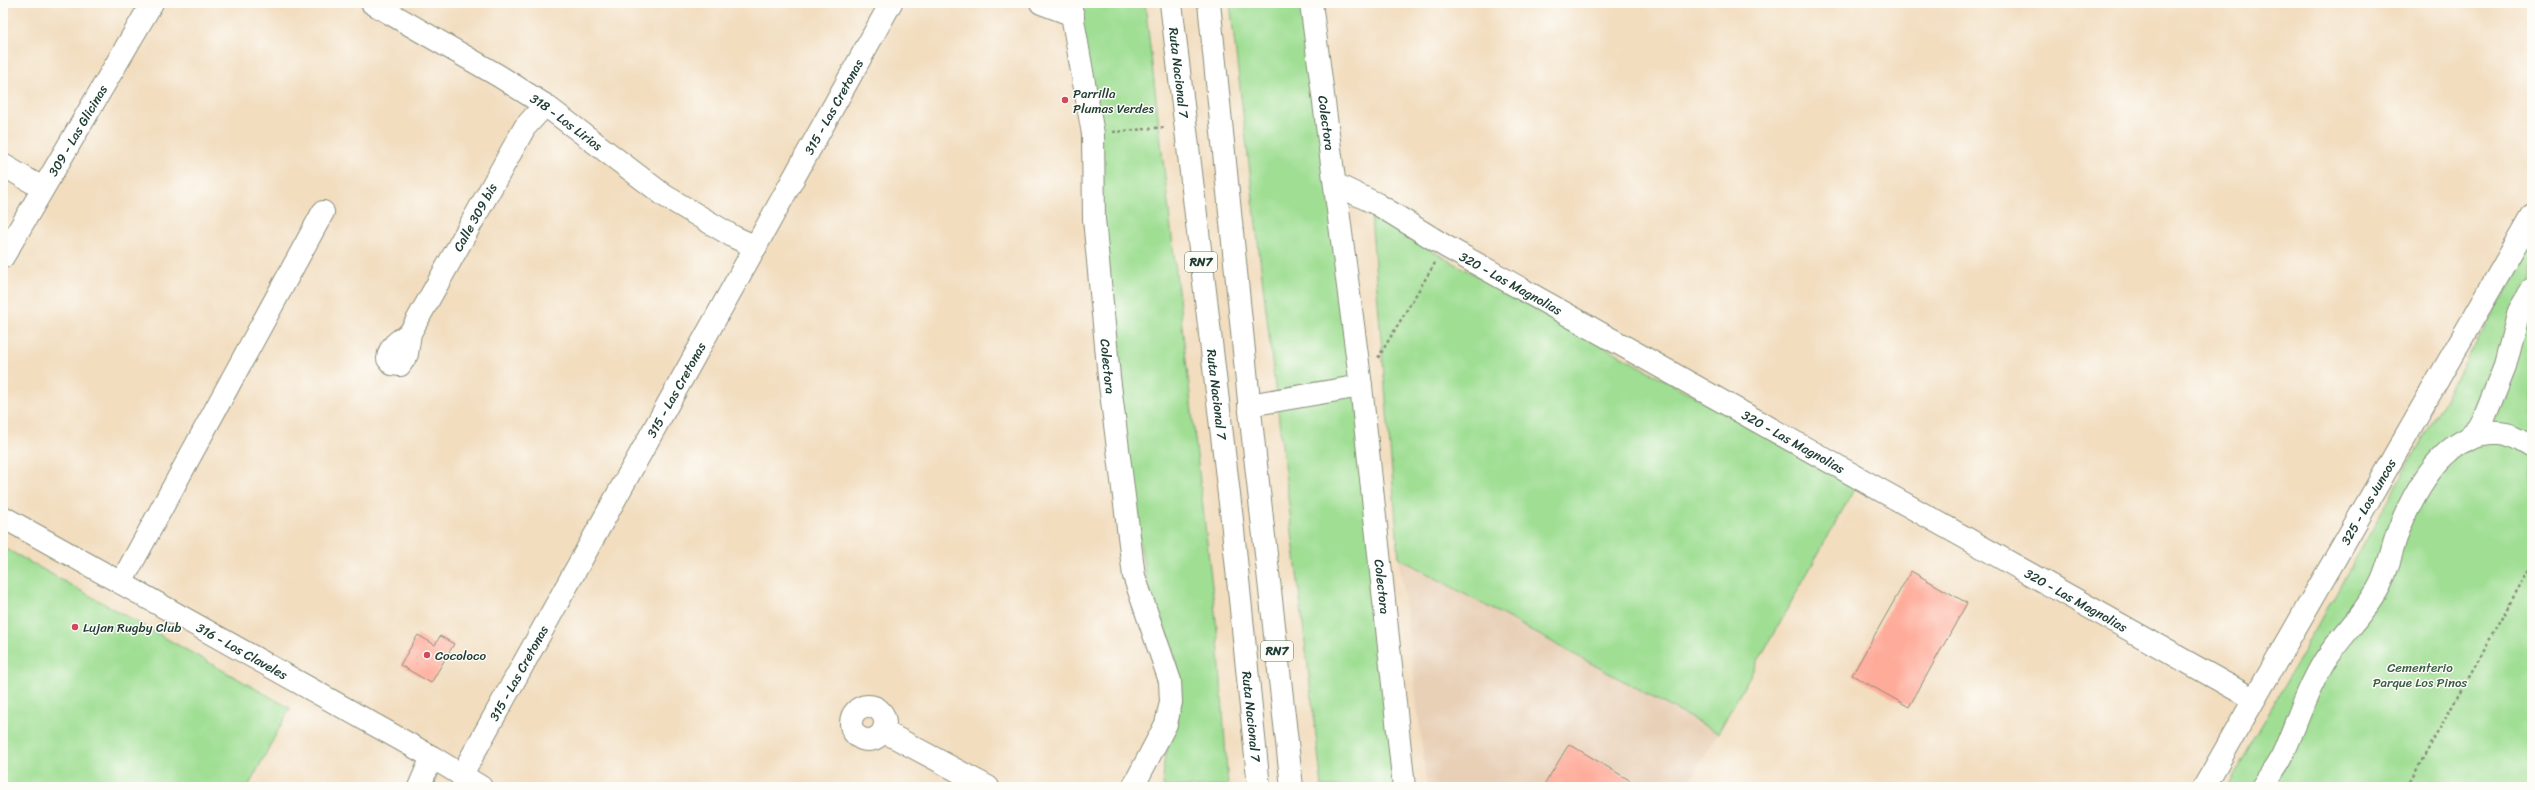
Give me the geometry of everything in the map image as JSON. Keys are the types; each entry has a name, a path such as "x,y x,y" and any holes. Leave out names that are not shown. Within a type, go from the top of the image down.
{"main road":[{"name":"318 - Los Lirios","path":"372,3 499,76 545,105 665,196 734,237 756,247"},
{"name":"315 - Las Cretonas","path":"461,776 891,3"},
{"path":"1041,3 1071,9"},
{"name":"Ruta Nacional 7","path":"1171,3 1184,125 1232,520 1259,787"},
{"name":"RN7","path":"1209,3 1249,405 1292,787"},
{"name":"Colectora","path":"1311,3 1361,386 1404,787"},
{"name":"309 - Las Glicinas","path":"3,257 147,5"},
{"name":"Colectora","path":"1071,9 1093,134 1094,219 1122,491 1134,576 1170,681 1171,702 1166,724 1133,787"},
{"name":"Calle 309 bis","path":"410,333 525,127 545,105"},
{"path":"3,165 42,188"},
{"name":"320 - Las Magnolias","path":"1335,184 1377,204 1445,246 2253,699"},
{"path":"121,583 323,212"},
{"name":"325 - Los Juncos","path":"2204,787 2253,699 2532,216"},
{"path":"2264,786 2282,755 2309,691 2326,660 2380,587 2401,523 2419,487 2440,458 2465,441 2479,428 2505,366 2519,311 2532,289"},
{"path":"1249,405 1361,386"},
{"path":"2486,412 2492,427 2500,432 2517,438 2532,447"},
{"path":"2465,441 2484,433 2500,432"},
{"name":"316 - Los Claveles","path":"3,517 432,757 481,787"},
{"path":"883,731 988,787"},
{"path":"419,787 432,757"}],"path":[{"path":"1093,134 1184,125"},
{"path":"1377,359 1445,246"},
{"path":"2407,787 2532,564"}],"shaded area":[{"path":"1399,558 1718,733 1686,787 1427,787"}],"green space":[{"path":"1078,3 1145,3 1218,638 1228,787 1163,787 1164,761 1181,701 1174,649 1147,584 1126,461"},
{"path":"1230,3 1308,3 1405,787 1322,787"},
{"path":"1371,217 1856,486 1718,733 1399,558"},
{"name":"Cementerio Parque Los Pinos","path":"2532,244 2532,787 2227,787"},
{"name":"Lujan Rugby Club","path":"3,547 290,708 248,787 3,787"}],"building":[{"path":"1911,571 1967,603 1909,707 1852,675"},
{"name":"Cocoloco","path":"418,635 435,645 440,636 454,644 431,683 400,665"},
{"path":"1569,744 1641,787 1543,787"}],"place":[{"name":"Parrilla Plumas Verdes","path":"1065,100"},
{"name":"Lujan Rugby Club","path":"75,627"},
{"name":"Cocoloco","path":"427,655"}]}
